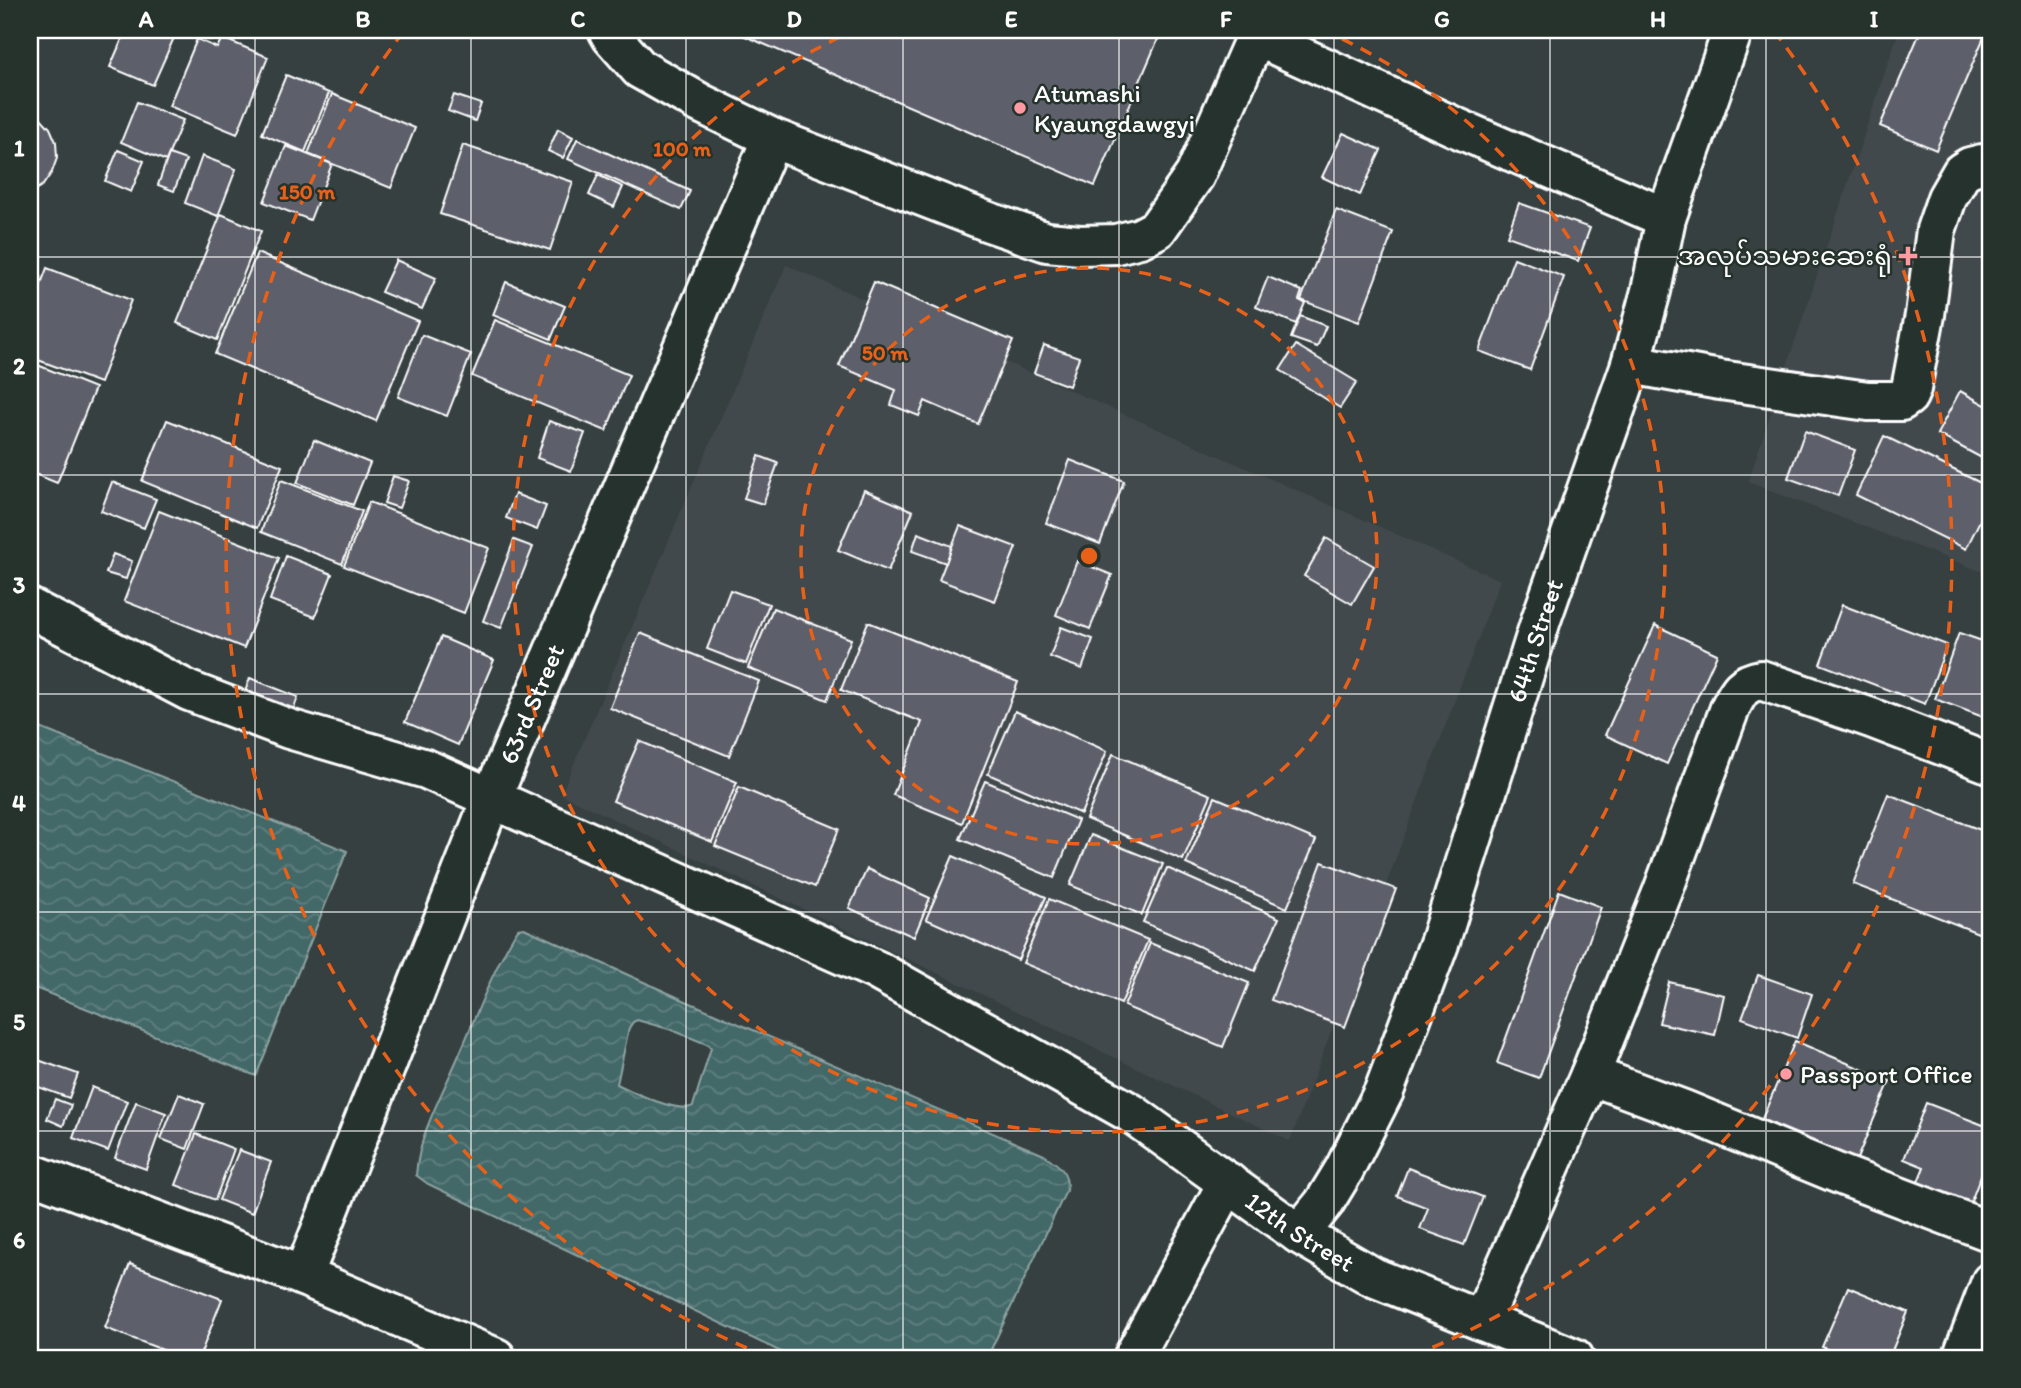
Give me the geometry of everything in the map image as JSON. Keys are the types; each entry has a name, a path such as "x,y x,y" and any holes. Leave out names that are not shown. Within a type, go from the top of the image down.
{"street":[{"path":"608,30 640,69 700,103 772,138 1047,242 1116,244 1140,238 1157,229 1195,175 1257,33 1455,127 1666,218"},
{"name":"64th Street","path":"1299,1234 1324,1203 1384,1091 1440,941 1541,620 1631,364 1651,291 1666,218 1732,30"},
{"name":"63rd Street","path":"303,1276 492,797 772,138"},
{"path":"1631,364 1868,401 1901,401 1908,396 1911,389 1925,314 1936,230 1947,198 1962,172 1982,164 1991,165"},
{"name":"12th Street","path":"30,608 190,691 289,729 426,769 876,970 1131,1113 1299,1234 1373,1277 1574,1358"},
{"path":"1482,1321 1590,1075 1740,687 1760,680 1871,718 1991,764"},
{"path":"1590,1075 1991,1232"},
{"path":"30,1172 303,1276 496,1358"},
{"path":"1133,1358 1228,1182"},
{"path":"1962,1358 1991,1282"}],"shaded area":[{"name":"အလုပ်သမားဆေးရုံ","path":"1899,30 1991,30 1991,575 1748,482"},
{"path":"786,265 1500,580 1290,1141 561,794"}],"water":[{"path":"30,724 347,851 256,1076 30,986"},
{"path":"524,928 688,1002 1044,1155 1058,1165 1066,1179 1066,1191 987,1358 794,1358 428,1184 416,1175 422,1144 433,1114 494,974 518,929","holes":["637,1020 672,1030 711,1048 693,1106 686,1108 655,1101 617,1084 629,1028 633,1022"]}],"building":[{"path":"126,30 177,31 153,85 110,67"},
{"path":"186,30 215,30 211,40"},
{"name":"Atumashi Kyaungdawgyi","path":"731,30 1162,30 1095,186"},
{"path":"1921,30 1987,30 1936,150 1880,126"},
{"path":"222,38 268,57 237,134 169,106 197,39 217,48"},
{"path":"286,75 329,93 305,152 262,134"},
{"path":"332,94 415,128 391,188 308,154"},
{"path":"454,95 481,104 475,121 448,111"},
{"path":"137,102 183,120 166,161 121,142"},
{"path":"30,112 39,116 50,128 56,142 57,158 43,185 30,193"},
{"path":"558,129 573,137 563,158 548,151"},
{"path":"1343,133 1381,150 1360,195 1322,177"},
{"path":"577,139 690,191 681,210 568,159"},
{"path":"463,145 573,182 550,250 440,214"},
{"path":"286,146 332,164 310,220 264,202"},
{"path":"118,150 144,161 131,192 105,181"},
{"path":"169,154 186,160 174,191 158,185"},
{"path":"202,156 236,169 218,216 185,203"},
{"path":"598,175 623,187 614,207 589,195"},
{"path":"1519,203 1590,228 1578,261 1507,236"},
{"path":"1336,210 1393,232 1359,322 1301,300"},
{"path":"221,214 261,231 217,340 177,323"},
{"path":"257,253 418,321 376,421 215,354"},
{"path":"1514,258 1564,277 1530,370 1479,351"},
{"path":"396,260 436,278 422,309 381,292"},
{"path":"47,268 131,300 100,383 30,357 30,313"},
{"path":"1268,277 1302,291 1299,300 1305,303 1296,324 1256,307"},
{"path":"506,282 565,306 551,339 493,315"},
{"path":"874,282 1013,341 978,424 925,401 919,416 891,405 896,390 839,366"},
{"path":"1300,316 1326,326 1317,347 1291,338"},
{"path":"495,320 629,375 606,431 472,376"},
{"path":"422,335 471,354 447,416 398,397"},
{"path":"1044,345 1079,357 1069,386 1034,373"},
{"path":"1296,345 1357,382 1340,408 1280,370"},
{"path":"30,362 95,388 57,483 30,472"},
{"path":"1960,391 1991,408 1991,463 1937,434"},
{"path":"167,420 282,466 257,528 142,481"},
{"path":"549,421 585,433 571,471 537,458"},
{"path":"1805,431 1855,450 1838,496 1788,478"},
{"path":"1884,436 1991,488 1991,498 1966,549 1856,495"},
{"path":"314,440 370,463 353,505 297,483"},
{"path":"759,456 778,463 763,504 744,498"},
{"path":"1070,460 1124,481 1100,544 1046,523"},
{"path":"393,476 409,481 399,508 384,503"},
{"path":"281,480 362,511 342,564 261,532"},
{"path":"112,482 156,499 144,528 101,511"},
{"path":"864,490 913,511 888,571 838,550"},
{"path":"515,494 546,506 537,530 506,518"},
{"path":"369,502 489,548 464,613 344,566"},
{"path":"159,511 279,558 244,648 124,601"},
{"path":"960,526 1016,547 995,601 939,580"},
{"path":"918,533 952,546 946,563 912,551"},
{"path":"1326,538 1374,566 1352,604 1304,576"},
{"path":"514,540 533,547 501,628 483,621"},
{"path":"113,554 132,561 126,579 106,573"},
{"path":"286,556 332,574 315,617 270,600"},
{"path":"1077,561 1112,575 1090,629 1056,615"},
{"path":"730,590 769,604 746,664 707,649"},
{"path":"1842,605 1947,645 1925,704 1820,664"},
{"path":"773,608 851,639 827,700 748,668"},
{"path":"868,622 1018,682 962,823 893,795 922,722 841,690"},
{"path":"1655,625 1717,654 1667,764 1605,735"},
{"path":"1061,627 1093,639 1082,669 1050,657"},
{"path":"640,633 759,681 729,756 610,708"},
{"path":"1959,633 1991,644 1991,720 1935,699"},
{"path":"441,637 494,660 458,745 405,722"},
{"path":"250,678 298,697 288,724 240,706"},
{"path":"1015,711 1107,751 1081,814 988,774"},
{"path":"639,741 737,782 712,842 613,801"},
{"path":"1113,754 1211,795 1183,860 1086,819"},
{"path":"985,781 1078,820 1054,878 960,839"},
{"path":"739,787 839,829 815,887 715,846"},
{"path":"1888,794 1991,834 1991,938 1853,884"},
{"path":"1215,797 1316,840 1287,908 1186,864"},
{"path":"1091,835 1163,864 1142,915 1070,885"},
{"path":"953,856 1046,897 1018,960 926,919"},
{"path":"1322,862 1396,889 1345,1027 1271,1000"},
{"path":"1167,868 1279,918 1255,971 1143,922"},
{"path":"867,869 930,898 914,937 849,908"},
{"path":"1559,891 1601,907 1539,1078 1497,1063"},
{"path":"1049,899 1148,940 1121,1004 1023,963"},
{"path":"1150,943 1249,983 1223,1047 1124,1006"},
{"path":"1758,975 1812,994 1797,1038 1742,1018"},
{"path":"1669,982 1724,995 1715,1035 1659,1023"},
{"path":"1795,1041 1890,1081 1851,1173 1756,1133"},
{"path":"38,1060 78,1074 69,1098 30,1084"},
{"path":"92,1087 127,1101 108,1151 73,1138"},
{"path":"179,1094 204,1104 187,1149 161,1139"},
{"path":"55,1099 71,1105 63,1126 47,1119"},
{"path":"136,1102 166,1113 146,1169 115,1158"},
{"path":"1926,1103 1991,1128 1991,1149 1970,1204 1917,1184 1924,1167 1904,1159"},
{"path":"196,1134 234,1149 215,1200 176,1185"},
{"path":"239,1150 271,1162 252,1213 219,1200"},
{"path":"1408,1168 1483,1197 1464,1245 1420,1229 1428,1208 1397,1196"},
{"path":"130,1264 222,1299 199,1358 184,1358 105,1328"},
{"path":"1848,1287 1908,1312 1889,1358 1848,1358 1822,1347"}],"place":[{"name":"Atumashi Kyaungdawgyi","path":"1020,108"},
{"name":"အလုပ်သမားဆေးရုံ","path":"1908,256"},
{"name":"Passport Office","path":"1786,1074"}]}
